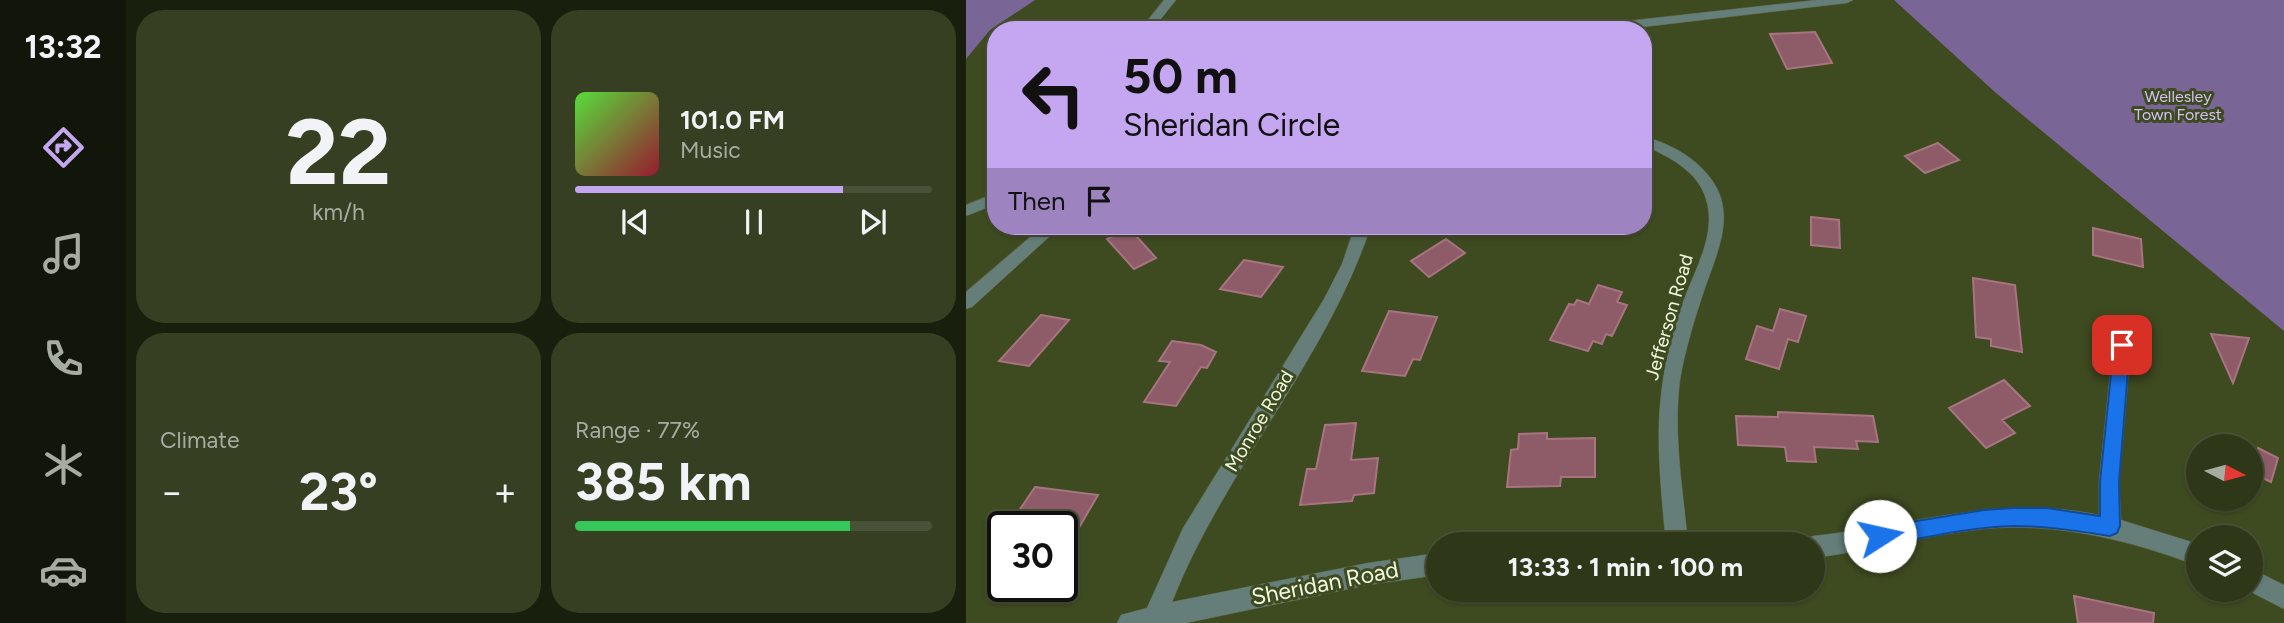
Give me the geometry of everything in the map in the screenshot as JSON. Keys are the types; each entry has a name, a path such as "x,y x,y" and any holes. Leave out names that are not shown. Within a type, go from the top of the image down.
{"street":[{"path":"1153,21 1170,0"},
{"path":"1652,22 1847,0"},
{"name":"Jefferson Road","path":"1652,144 1673,153 1696,169 1705,180 1716,203 1716,231 1675,357 1668,403 1676,532"},
{"path":"966,211 987,202"},
{"path":"966,302 1043,235"},
{"name":"Monroe Road","path":"1156,617 1176,564 1191,535 1342,283 1360,235"},
{"path":"2110,526 2109,482 2122,345"},
{"path":"1825,545 1984,519 2047,518 2110,526 2186,551"},
{"name":"Sheridan Road","path":"1129,623 1368,574 1426,566"},
{"path":"2263,586 2284,597"}],"green space":[{"path":"966,0 1035,0 1004,21 987,21 987,34 966,59"},
{"name":"Wellesley Town Forest","path":"1894,0 2284,0 2284,331 1996,93"}],"building":[{"path":"1815,32 1832,63 1787,69 1770,34"},
{"path":"1938,143 1959,160 1925,173 1905,156"},
{"path":"1811,217 1839,220 1840,248 1811,245"},
{"path":"2093,228 2141,239 2143,267 2093,255"},
{"path":"1115,235 1135,235 1156,258 1134,269 1107,239"},
{"path":"1446,239 1465,253 1429,277 1411,261"},
{"path":"1244,260 1283,267 1261,297 1220,289"},
{"path":"1973,278 2015,285 2022,352 1991,346 1991,339 1976,337"},
{"path":"1598,285 1622,292 1617,302 1627,305 1612,336 1606,334 1602,344 1593,341 1588,351 1550,340 1569,304 1574,305 1577,300 1589,304"},
{"path":"1780,309 1806,316 1798,342 1788,339 1779,369 1746,359 1757,326 1773,331"},
{"path":"1389,311 1437,317 1420,360 1413,359 1405,376 1362,371"},
{"path":"1041,315 1069,320 1029,366 999,361"},
{"path":"2211,334 2249,338 2233,383"},
{"path":"1172,341 1201,345 1216,352 1207,368 1201,367 1176,406 1144,402 1170,362 1159,361"},
{"path":"2004,380 2030,406 2002,420 2015,433 1986,448 1949,408"},
{"path":"1778,412 1873,416 1878,442 1856,441 1858,449 1814,447 1816,462 1787,461 1785,447 1738,445 1736,416 1778,417"},
{"path":"1356,423 1351,460 1378,458 1374,493 1354,495 1352,501 1300,505 1307,469 1316,469 1325,425"},
{"path":"1547,433 1547,439 1595,438 1595,477 1561,477 1560,486 1507,487 1511,450 1518,449 1519,434"},
{"path":"2263,450 2278,458 2271,482 2263,478"},
{"path":"1035,487 1098,495 1078,529 1078,511 1019,511"},
{"path":"2074,596 2154,613 2153,623 2078,623"}],"route":[{"path":"1880,536 1984,519 2014,517 2073,520 2110,526 2109,482 2122,345"}]}
